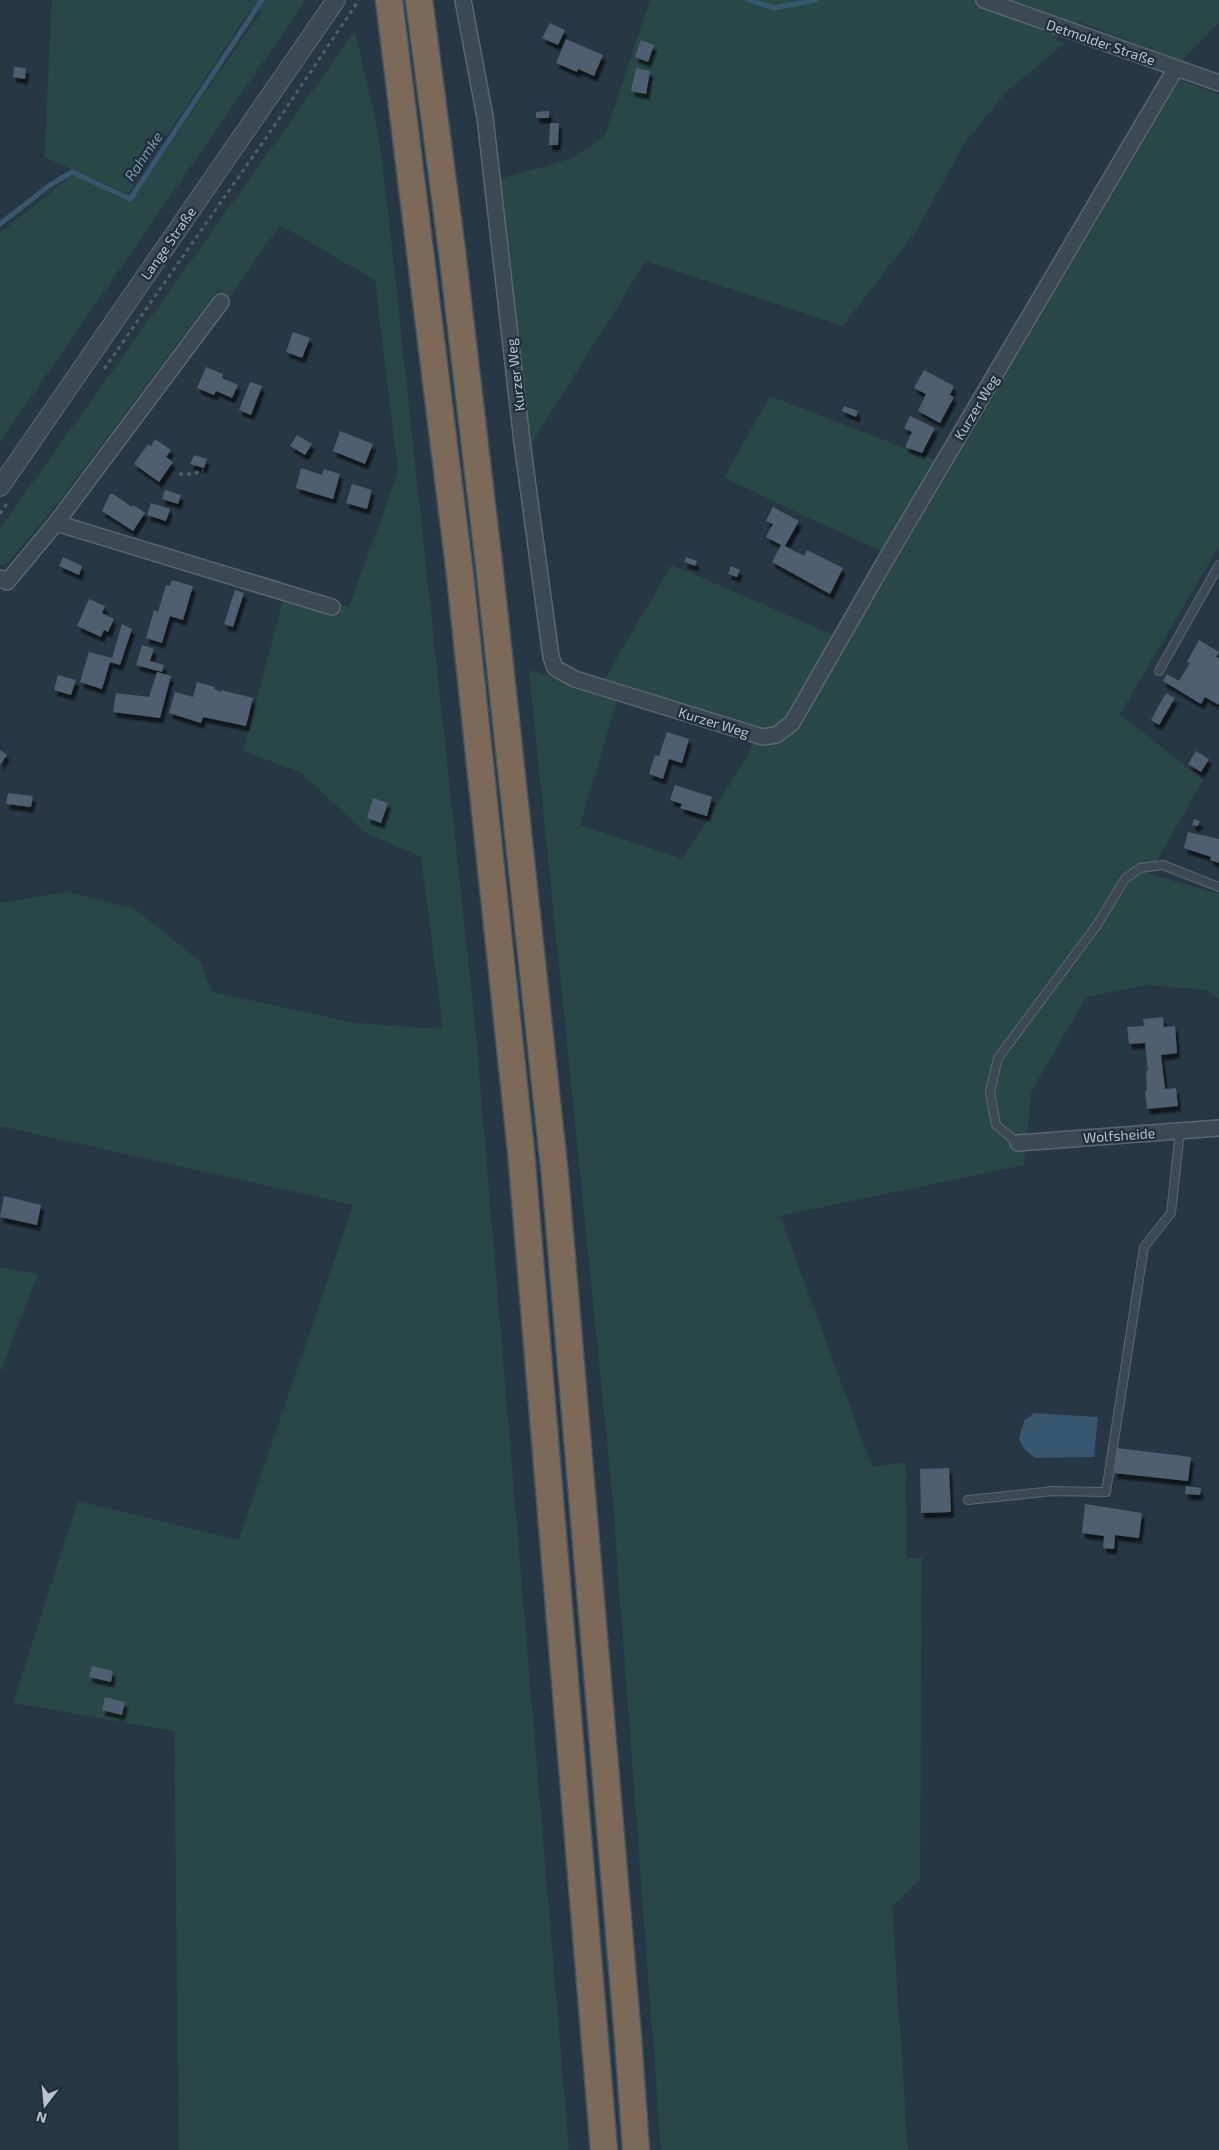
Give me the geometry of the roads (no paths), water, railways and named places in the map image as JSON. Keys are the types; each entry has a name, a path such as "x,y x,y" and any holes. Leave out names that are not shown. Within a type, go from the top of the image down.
{"highway":[{"path":"389,0 460,575 521,1151 604,2150"},
{"path":"419,0 452,251 490,573 555,1176 636,2150"}],"street":[{"name":"Lange Straße","path":"5,493 336,0"},
{"name":"Kurzer Weg","path":"463,0 485,117 522,442 551,657 555,668 575,679 763,737 776,735 792,723 881,568 1176,68"},
{"name":"Detmolder Straße","path":"984,0 1219,83"},
{"path":"2,584 56,523 221,302"},
{"path":"56,523 332,607"},
{"name":"Wolfsheide","path":"1018,1143 1219,1128"}],"lane":[{"path":"1159,671 1219,565"},
{"path":"1018,1143 996,1125 990,1092 998,1058 1097,925 1125,879 1140,868 1163,865 1219,887"},
{"path":"968,1500 1053,1491 1106,1492 1144,1246 1171,1213 1180,1131"}],"water":[{"path":"1034,1413 1098,1417 1094,1457 1035,1458 1024,1449 1019,1438 1024,1421"}],"waterway":[{"name":"Rahmke","path":"0,224 50,185 72,172 130,199 262,0"},
{"name":"Rahmke","path":"749,0 774,8 816,0"}]}
